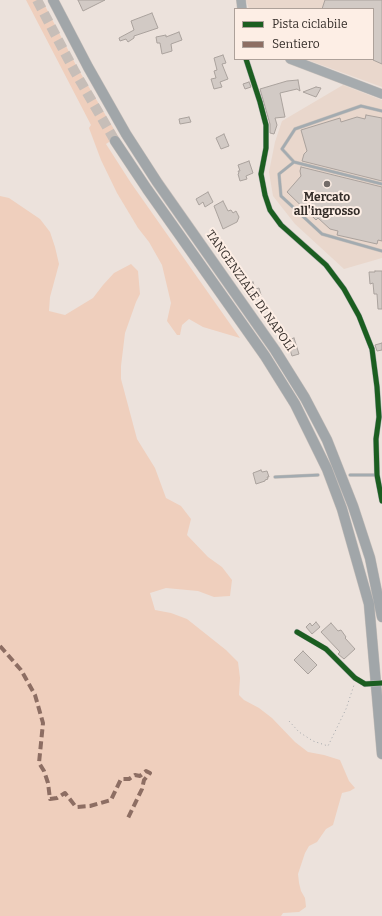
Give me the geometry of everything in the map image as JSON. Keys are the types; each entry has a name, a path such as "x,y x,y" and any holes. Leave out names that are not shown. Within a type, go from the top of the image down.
{"highway":[{"name":"TANGENZIALE DI NAPOLI","path":"53,0 88,67 130,140 157,182 276,350 305,398 330,446 354,506 370,558 382,617"},
{"name":"TANGENZIALE DI NAPOLI","path":"115,141 147,189 265,356 295,404 327,469 342,509 370,604 382,754"}],"main road":[{"path":"293,60 382,94"}],"street":[{"path":"246,60 266,125 266,148 261,174 265,195 270,210 281,225 326,265 344,289 360,316 372,349 380,417 376,440 377,475 382,500"},
{"path":"297,632 326,649 356,679 365,684 382,683"}],"lane":[{"path":"382,111 361,106 294,129 282,149 294,162 382,184"},
{"path":"294,162 278,174 281,196 322,234 382,251"},
{"path":"275,477 318,475"},
{"path":"350,475 377,475"}],"path":[{"path":"289,721 299,732 313,741 328,746 346,709 356,679"}],"shaded area":[{"path":"26,0 42,0 77,67 118,136 106,144 131,183 240,338 203,327 189,319 182,325 180,335 177,335 167,321 171,303 162,265 117,193 101,160 89,128 91,125"},
{"path":"246,0 382,0 382,87 308,60 374,60 374,8 249,8"},
{"name":"Mercato all'ingrosso","path":"343,85 382,100 382,258 344,269 295,224 273,196 269,172 275,142 282,121"},
{"path":"0,196 9,198 40,219 50,232 59,264 50,297 49,311 65,315 93,298 114,273 131,264 138,271 140,294 125,333 121,366 121,379 137,439 155,468 166,498 181,506 191,519 187,535 208,557 222,567 232,580 230,596 214,597 198,591 166,588 150,593 155,610 171,613 187,619 226,650 238,662 240,678 239,695 244,700 259,708 272,718 295,742 308,752 340,760 349,781 355,788 342,793 333,825 326,829 317,842 309,846 305,853 298,874 306,907 299,912 283,913 281,916 0,916"}],"building":[{"path":"78,0 105,0 83,11"},
{"path":"325,0 382,0 382,64 373,60 374,8 322,8"},
{"path":"152,13 158,28 134,36 134,38 128,42 126,39 120,41 119,38 134,30 131,21"},
{"path":"179,32 182,40 171,44 172,51 162,54 160,43 157,43 156,37 166,35 166,37"},
{"path":"223,55 226,63 222,64 228,79 220,82 222,87 214,89 211,79 216,78 214,71 217,70 214,58"},
{"path":"298,80 300,91 297,89 280,93 285,117 275,118 277,125 274,134 270,133 270,124 260,89 287,81"},
{"path":"249,82 251,87 245,89 243,84"},
{"path":"316,87 321,88 316,97 303,92"},
{"path":"366,115 382,118 382,181 302,161 304,154 307,151 301,130 340,118 341,122 357,117 365,119"},
{"path":"189,117 191,122 180,124 179,119"},
{"path":"224,134 229,146 221,149 216,138"},
{"path":"249,161 253,173 246,176 247,179 240,181 238,171 240,171 238,165"},
{"path":"301,167 382,187 382,241 378,240 377,244 337,235 338,231 330,229 318,218 316,220 287,192 301,176"},
{"path":"208,192 213,202 205,207 203,202 199,205 196,199"},
{"path":"223,201 228,211 231,210 233,213 236,211 239,217 237,222 223,229 214,206"},
{"path":"382,271 382,309 378,309 377,294 374,294 373,283 370,284 369,272"},
{"path":"253,282 255,289 259,288 261,295 253,297 253,295 250,296 247,284"},
{"path":"294,338 299,354 292,356 287,340"},
{"path":"382,343 382,350 377,351 375,345"},
{"path":"261,470 262,472 267,471 269,477 267,477 268,479 265,481 256,484 253,473"},
{"path":"316,622 320,627 312,634 306,627 310,623 312,626"},
{"path":"331,623 338,631 341,630 346,637 345,638 355,649 344,659 338,654 340,652 321,632"},
{"path":"303,651 317,665 308,674 294,660"}],"tunnel":[{"path":"37,0 75,72 115,141"}],"marked path":[{"path":"0,646 21,670 35,695 43,723 39,763 44,771 48,783 50,799 57,798 65,793 76,807 90,806 111,800 121,779 129,779 135,775 140,776 146,771 150,773 144,780 142,789 127,820"}],"cycle path":[{"path":"246,60 266,125 266,148 261,174 265,195 270,210 281,225 326,265 344,289 359,316 372,349 379,417 376,439 377,475 382,501"},
{"path":"297,632 326,649 355,678 365,684 382,683"}],"place":[{"name":"Mercato all'ingrosso","path":"327,184"}]}
